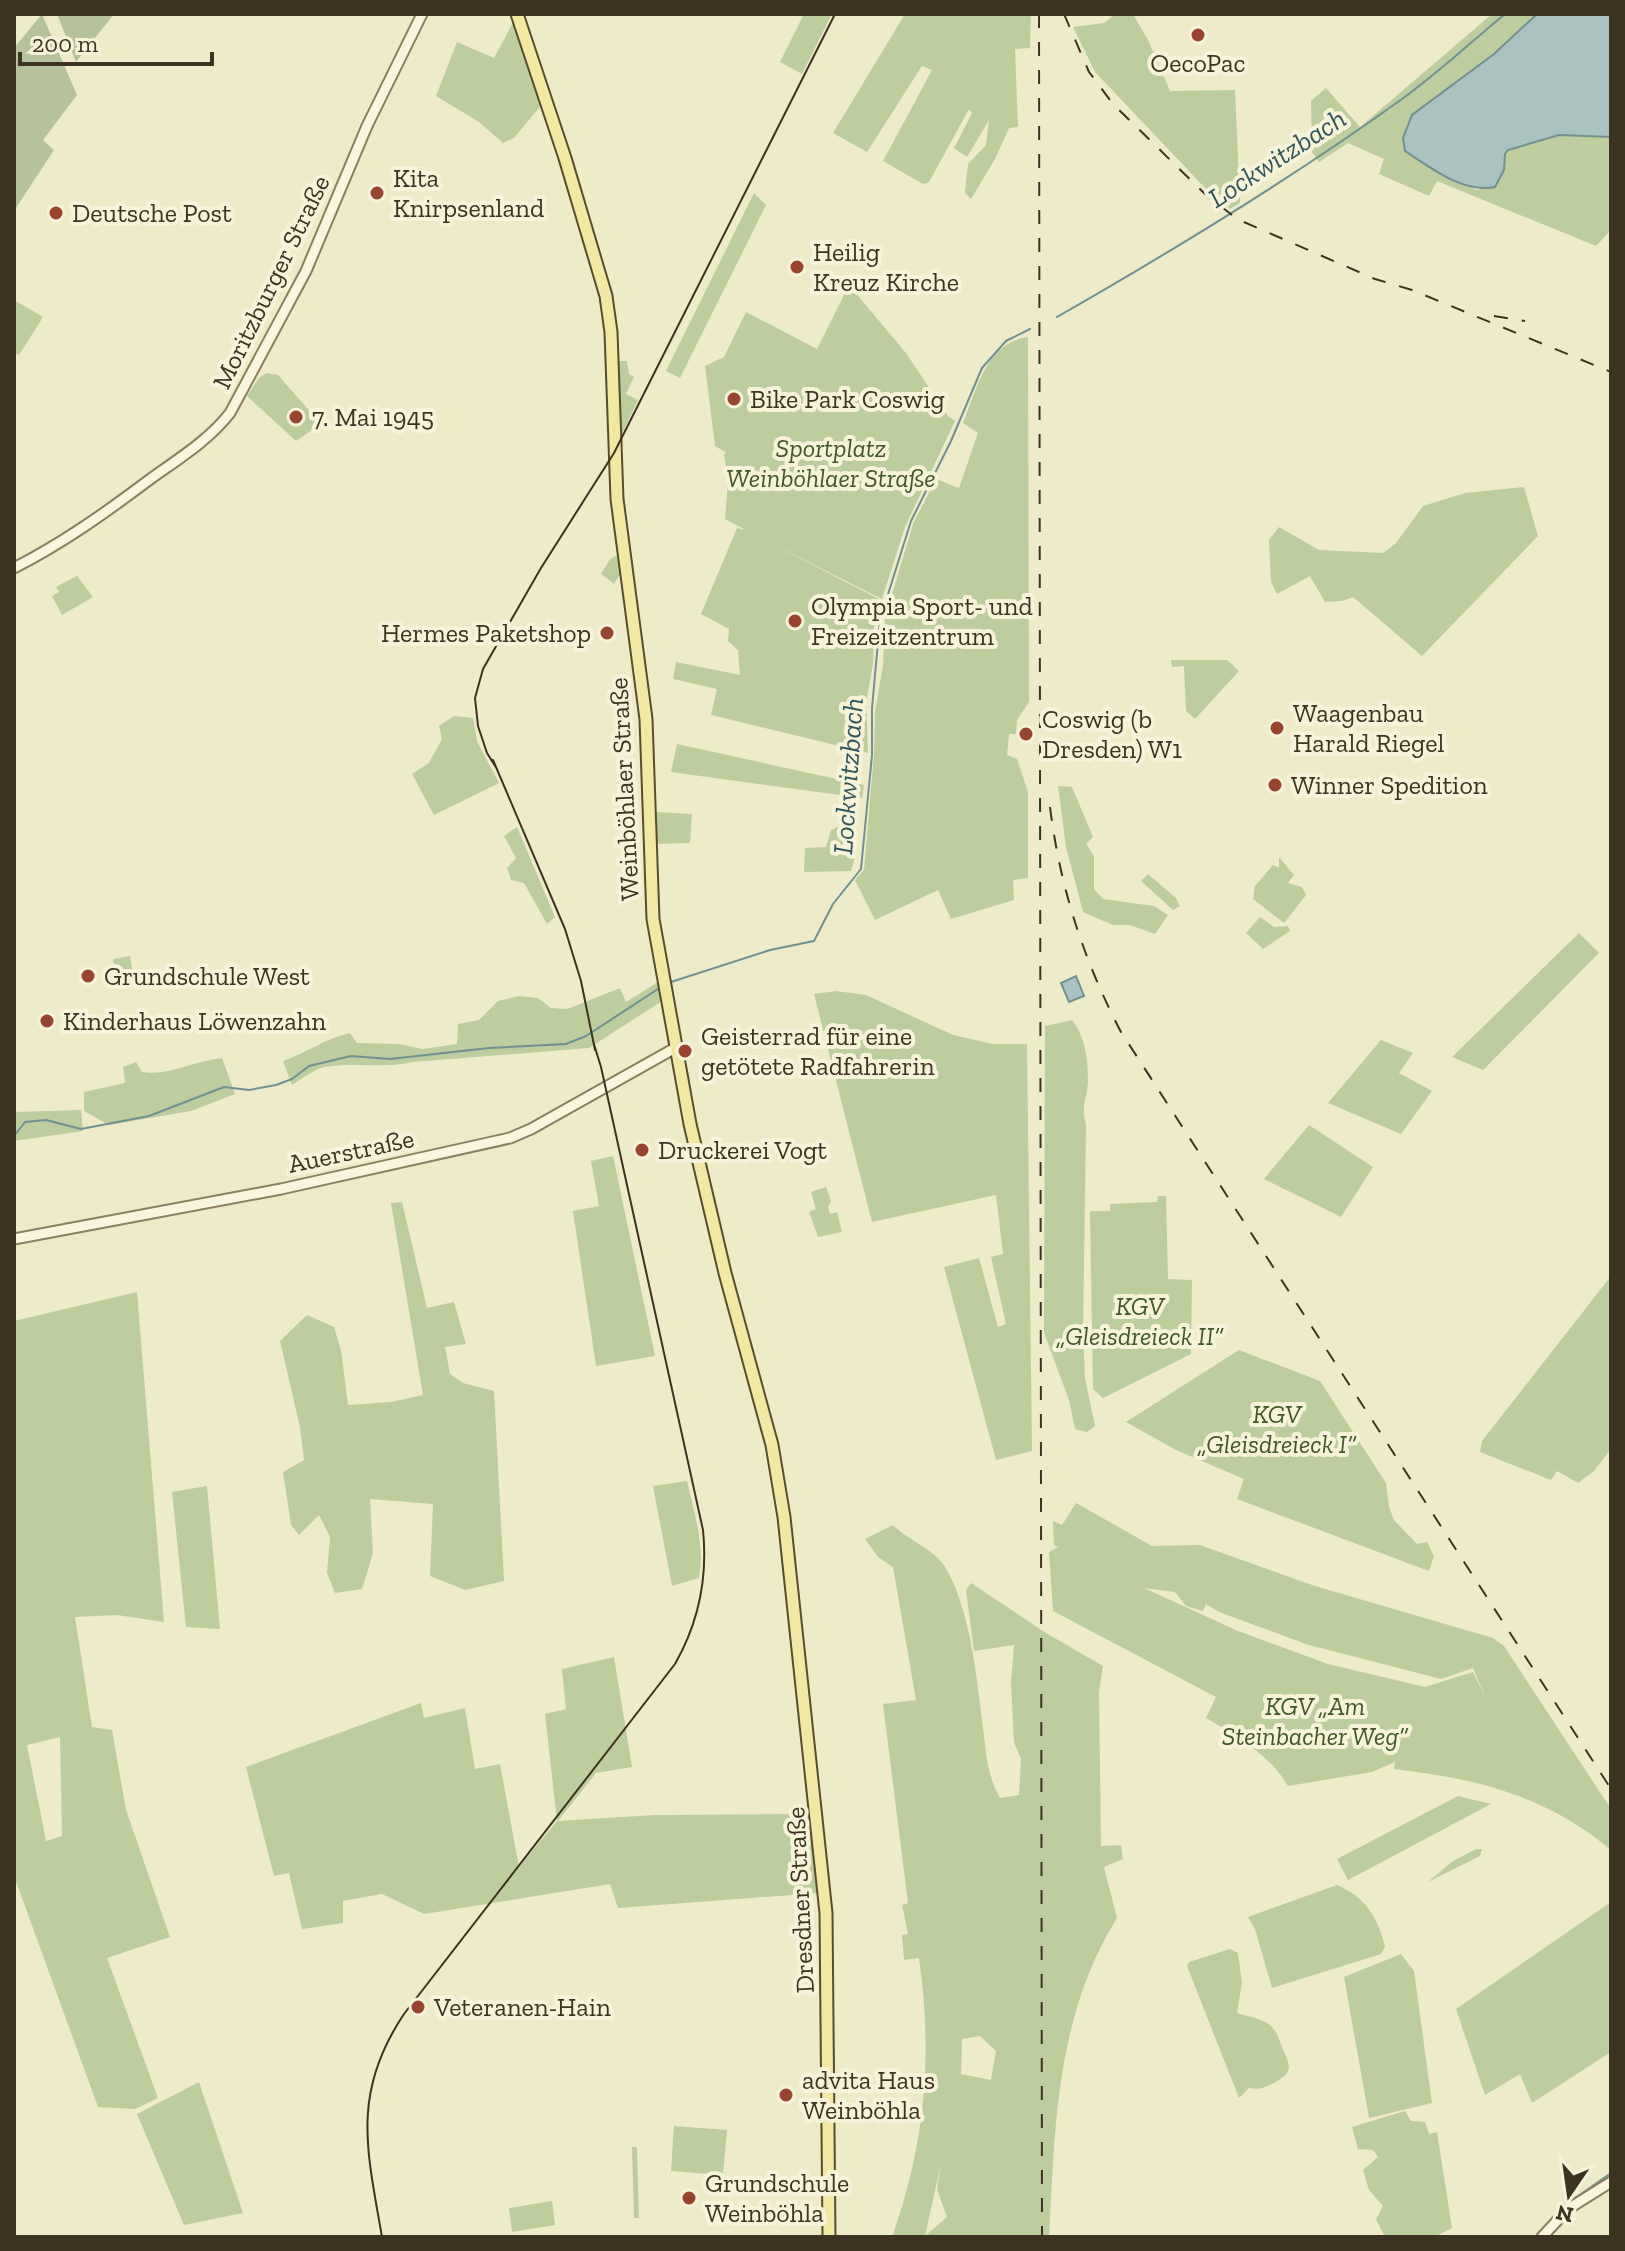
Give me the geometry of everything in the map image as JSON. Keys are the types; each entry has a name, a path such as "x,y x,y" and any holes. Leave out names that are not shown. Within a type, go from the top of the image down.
{"main road":[{"name":"Weinböhlaer Straße","path":"517,14 565,158 606,296 611,332 617,499 646,719 653,919 685,1102 709,1210 772,1445 789,1562"},
{"name":"Dresdner Straße","path":"789,1562 826,1913 829,2237"}],"street":[{"name":"Moritzburger Straße","path":"14,568 55,548 84,528 186,454 216,430 230,413 306,271 380,97 422,14"},
{"name":"Auerstraße","path":"14,1239 281,1189 510,1138 677,1047"},
{"path":"1542,2237 1568,2209 1611,2182"}],"green space":[{"path":"42,14 77,95 43,140 54,150 14,211 14,48"},
{"path":"57,14 114,14 76,62"},
{"path":"804,14 832,14 802,74 780,62"},
{"path":"905,14 1031,14 1030,48 1015,49 1018,127 1009,128 971,199 965,193 968,164 986,145 989,120 967,157 954,148 972,113 969,109 929,182 923,184 883,161 932,70 922,66 867,152 833,133"},
{"path":"1115,14 1133,14 1170,91 1235,90 1240,203 1230,209 1207,190 1095,72 1073,27 1104,23"},
{"path":"1492,14 1537,14 1494,54 1412,115 1403,138 1440,173 1478,190 1504,170 1508,150 1559,135 1611,137 1611,230 1596,246 1437,181 1429,196 1379,174 1384,159 1348,143 1319,162 1312,152 1311,101 1326,88 1360,127"},
{"path":"515,19 543,103 514,138 503,143 479,122 436,96 457,42 494,58"},
{"path":"754,193 766,205 680,378 666,371"},
{"name":"Sportplatz Weinböhlaer Straße","path":"849,285 906,353 948,416 955,421 905,527 882,599 760,538 883,601 874,628 873,664 866,703 868,753 711,715 717,689 673,679 676,662 740,675 738,650 728,641 729,629 701,614 737,528 746,530 725,519 728,482 724,454 727,453 715,446 705,366 724,357 746,312 817,349"},
{"path":"14,300 43,317 19,355 14,353"},
{"path":"1028,337 1029,702 1017,720 1016,734 1009,734 1007,755 1017,759 1028,792 1028,878 1013,880 1014,900 951,919 938,890 875,920 855,880 864,870 885,618 913,524 936,479 959,488 978,433 963,423 985,370 1002,348"},
{"path":"616,361 627,361 629,374 634,377 626,394 638,400 618,442"},
{"path":"267,373 278,375 321,424 296,441 247,396 259,378"},
{"path":"1524,487 1538,536 1422,656 1353,597 1325,602 1310,576 1277,594 1271,582 1269,540 1279,527 1319,550 1383,553 1396,543 1423,506 1465,493"},
{"path":"619,554 623,570 614,584 601,574 610,559"},
{"path":"77,576 93,597 62,615 52,596 59,592 56,587"},
{"path":"1171,660 1227,660 1239,671 1195,719 1186,711 1184,666 1172,667"},
{"path":"454,716 473,718 477,741 499,783 434,815 412,774 429,763 442,739 439,726"},
{"path":"677,744 864,785 862,798 671,772"},
{"path":"1058,786 1072,787 1093,837 1086,844 1094,856 1094,889 1103,899 1154,906 1168,915 1155,934 1130,925 1113,925 1083,912 1066,847"},
{"path":"655,812 692,814 690,843 653,844"},
{"path":"517,827 555,917 547,924 524,883 511,880 507,868 516,858 504,836"},
{"path":"837,827 847,833 855,857 851,871 804,872 805,848 826,847 831,830"},
{"path":"1279,857 1294,875 1288,883 1302,887 1306,895 1284,923 1253,899 1255,886 1273,865 1279,868"},
{"path":"1148,874 1176,898 1180,906 1173,910 1141,881"},
{"path":"1260,917 1274,927 1288,926 1290,931 1263,949 1246,933"},
{"path":"1579,933 1599,953 1483,1070 1452,1057"},
{"path":"130,956 135,985 117,987 113,959"},
{"path":"658,982 662,1001 589,1048 391,1065 325,1067 292,1085 283,1061 350,1033 357,1043 399,1044 423,1049 457,1044 458,1024 479,1020 498,1001 519,996 538,998 551,1008 567,1009 620,988 626,1002"},
{"path":"836,991 866,995 953,1035 993,1044 1027,1044 1032,1451 996,1460 944,1267 979,1258 998,1327 1006,1324 991,1257 1003,1254 996,1195 872,1222 814,994"},
{"path":"1072,1020 1083,1040 1088,1072 1084,1112 1083,1334 1085,1378 1095,1426 1087,1432 1075,1429 1069,1400 1044,1333 1045,1026"},
{"path":"1381,1040 1413,1053 1399,1073 1432,1091 1401,1134 1328,1103"},
{"path":"222,1058 235,1094 191,1111 109,1125 84,1111 84,1092 125,1083 123,1067 136,1062 142,1072 152,1073"},
{"path":"81,1110 83,1131 14,1141 14,1112"},
{"path":"1309,1125 1373,1167 1341,1217 1264,1179"},
{"path":"613,1156 655,1356 596,1366 573,1211 599,1206 591,1161"},
{"path":"826,1187 831,1201 828,1207 830,1214 837,1212 842,1232 818,1237 809,1212 816,1209 811,1192"},
{"name":"KGV „Gleisdreieck II“","path":"1158,1196 1166,1196 1168,1279 1192,1280 1191,1354 1103,1398 1093,1389 1090,1211 1110,1211 1110,1204 1157,1202"},
{"path":"402,1202 427,1308 454,1302 466,1344 445,1347 450,1374 463,1383 494,1391 504,1581 465,1590 430,1576 433,1504 370,1499 373,1553 362,1589 335,1593 327,1573 330,1537 319,1515 299,1535 291,1525 283,1472 304,1460 300,1427 280,1341 307,1315 334,1327 341,1350 348,1405 391,1402 423,1395 391,1203"},
{"path":"1611,1276 1611,1449 1594,1471 1578,1483 1557,1471 1551,1480 1480,1452 1482,1441"},
{"path":"137,1292 164,1622 117,1615 75,1617 92,1727 112,1730 126,1810 170,1937 107,1958 158,2098 135,2109 98,2107 14,1876 14,1321","holes":["60,1737 62,1836 46,1841 27,1745"]},
{"name":"KGV „Gleisdreieck I“","path":"1239,1350 1320,1381 1386,1483 1394,1520 1417,1544 1427,1542 1434,1556 1429,1571 1237,1499 1244,1479 1176,1450 1126,1422"},
{"path":"687,1481 700,1541 699,1578 672,1586 653,1486"},
{"path":"207,1486 220,1629 186,1627 172,1492"},
{"name":"KGV „Am Steinbacher Weg“","path":"1076,1503 1152,1546 1200,1545 1315,1586 1493,1638 1504,1646 1611,1809 1611,1850 1587,1831 1536,1803 1481,1784 1394,1769 1395,1762 1372,1772 1288,1786 1262,1755 1206,1718 1216,1697 1053,1611 1049,1552 1058,1547 1054,1545 1053,1521 1062,1525","holes":["1144,1588 1175,1592 1186,1606 1203,1611 1206,1604 1219,1612 1309,1645 1441,1679 1473,1668 1486,1698 1473,1672 1425,1687 1328,1664 1238,1631"]},
{"path":"893,1525 934,1555 945,1567 960,1601 971,1642 989,1770 1000,1798 1019,1795 1021,1759 1014,1742 1011,1683 1014,1645 974,1651 966,1590 971,1583 1046,1633 1103,1666 1099,1692 1101,1846 1121,1845 1123,1859 1104,1867 1117,1918 1081,1994 1062,2073 1049,2237 892,2237 919,2134 925,2030 919,1958 904,1960 902,1935 908,1934 902,1905 908,1903 883,1704 916,1700 893,1567 878,1557 865,1539","holes":["980,2036 996,2051 991,2080 961,2074 962,2039","941,2164 937,2189 947,2217 925,2236"]},
{"path":"614,1657 632,1767 596,1773 558,1821 655,1815 811,1814 819,1893 618,1908 610,1884 424,1914 382,1894 343,1901 343,1923 302,1929 289,1873 274,1876 246,1767 421,1703 424,1718 465,1708 475,1769 500,1764 519,1867 557,1821 545,1714 566,1709 562,1669"},
{"path":"1458,1796 1491,1804 1348,1880 1337,1859"},
{"path":"1482,1849 1480,1856 1428,1882 1453,1861"},
{"path":"1337,1885 1369,1909 1385,1947 1381,1954 1272,1988 1255,1929 1248,1917"},
{"path":"1611,1902 1611,2052 1532,2103 1520,2074 1485,2095 1456,2009"},
{"path":"1230,1949 1238,1953 1242,1983 1237,2013 1272,2027 1289,2068 1285,2076 1272,2084 1249,2088 1239,2098 1187,1966 1189,1962"},
{"path":"1401,1954 1414,1971 1432,2103 1369,2118 1344,1977"},
{"path":"199,2082 243,2213 184,2225 137,2114"},
{"path":"1405,2111 1411,2121 1425,2122 1429,2134 1437,2132 1452,2228 1434,2237 1385,2237 1376,2219 1383,2206 1369,2190 1363,2170 1378,2157 1373,2150 1358,2149 1352,2127"},
{"path":"674,2126 727,2130 723,2175 671,2171"},
{"path":"632,2147 637,2147 639,2218 634,2218"},
{"path":"552,2201 555,2225 512,2232 509,2208"}],"water":[{"path":"1537,14 1611,14 1611,137 1559,135 1508,150 1504,170 1495,187 1483,188 1447,178 1405,151 1403,138 1412,115 1494,54"},
{"path":"1076,976 1084,996 1069,1002 1061,983"}],"waterway":[{"name":"Lockwitzbach","path":"1057,317 1189,239 1360,129 1415,89 1505,14"},
{"name":"Lockwitzbach","path":"671,982 770,950 814,941 833,904 861,869 880,620 911,521 951,441 982,368 1006,341 1030,329"},
{"name":"Lockwitzbach","path":"14,1136 25,1122 46,1120 81,1129 149,1116 224,1087 249,1090 276,1085 292,1079 309,1066 351,1056 390,1059 489,1048 566,1044 586,1036 661,987"},
{"path":"1571,2201 1611,2173"}],"tram line":[{"path":"497,769 487,753 478,726 475,698 483,669 541,568 614,453 835,14"},
{"path":"493,760 565,929 581,981 595,1050"},
{"path":"382,2237 368,2149 368,2122 376,2070 387,2043 404,2014 675,1664 696,1616 703,1583 703,1530 593,1041"}],"railway":[{"path":"1039,14 1042,2237"},
{"path":"1064,14 1089,72 1113,104 1204,193 1237,219 1375,279 1412,290 1611,372"},
{"path":"1494,316 1525,321"},
{"path":"1050,807 1060,866 1075,923 1121,1032 1611,1789"}],"place":[{"name":"OecoPac","path":"1198,35"},
{"name":"Kita Knirpsenland","path":"377,193"},
{"name":"Deutsche Post","path":"56,213"},
{"name":"Heilig Kreuz Kirche","path":"797,267"},
{"name":"Bike Park Coswig","path":"734,399"},
{"name":"7. Mai 1945","path":"296,417"},
{"name":"Olympia Sport- und Freizeitzentrum","path":"795,621"},
{"name":"Hermes Paketshop","path":"607,633"},
{"name":"Waagenbau Harald Riegel","path":"1277,728"},
{"name":"Coswig (b Dresden) W1","path":"1026,734"},
{"name":"Winner Spedition","path":"1275,785"},
{"name":"Grundschule West","path":"88,976"},
{"name":"Kinderhaus Löwenzahn","path":"47,1021"},
{"name":"Geisterrad für eine getötete Radfahrerin","path":"685,1051"},
{"name":"Druckerei Vogt","path":"642,1150"},
{"name":"Veteranen-Hain","path":"418,2007"},
{"name":"advita Haus Weinböhla","path":"786,2095"},
{"name":"Grundschule Weinböhla","path":"689,2198"}]}
